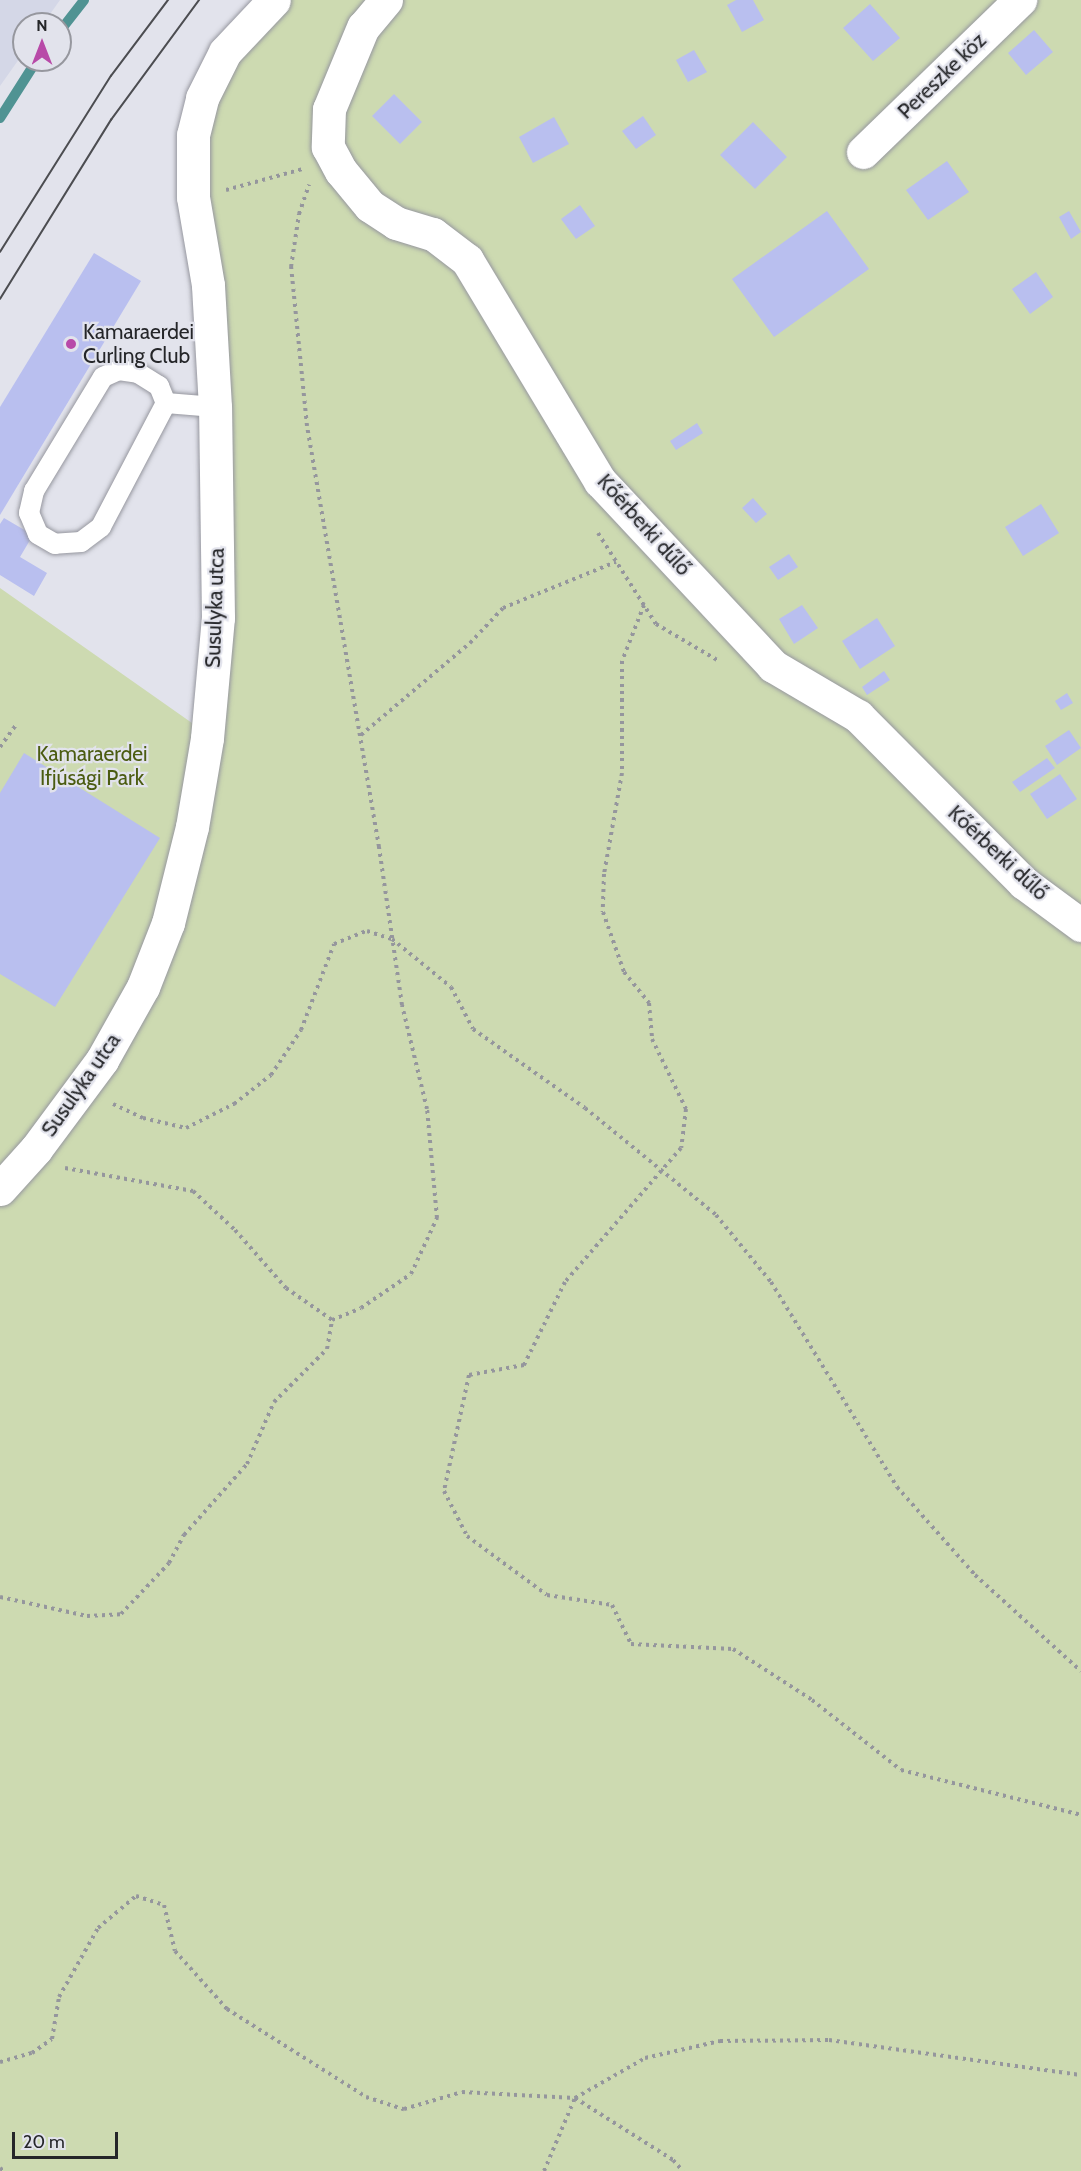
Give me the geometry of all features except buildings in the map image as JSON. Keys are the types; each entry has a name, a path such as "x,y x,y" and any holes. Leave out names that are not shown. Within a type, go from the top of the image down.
{"street":[{"name":"Susulyka utca","path":"0,1189 36,1149 102,1060 143,987 168,924 192,827 207,738 218,618 215,407 208,285 193,197 193,135 202,98 225,52 274,0"},
{"path":"322,157 329,109 363,27 386,0"},
{"name":"Pereszke köz","path":"863,152 1020,0"},
{"name":"Kőérberki dűlő","path":"322,157 341,171 370,206 396,223 433,234 466,260 600,481 773,666 858,716 1024,883 1081,925"}],"lane":[{"path":"118,370 138,373 159,386 166,403 101,527 81,542 55,544 38,534 29,513 34,491 103,377 118,370"},
{"path":"166,403 215,407"}],"path":[{"path":"193,197 322,157"},
{"path":"322,157 299,214 291,267 307,426 360,735 402,1005 426,1109 437,1218 411,1274 361,1308 332,1320"},
{"path":"360,735 470,643 503,608 616,562"},
{"path":"644,605 622,661 622,773 604,874 603,912 624,972 649,1003 652,1039 686,1109 681,1148 566,1282 524,1365 469,1375 444,1491 467,1536 547,1595 612,1605 631,1644 732,1649 812,1700 901,1770 1081,1815"},
{"path":"0,747 16,725"},
{"path":"73,1100 102,1099 143,1118 186,1128 215,1114 234,1104 271,1075 301,1030 334,944 367,931 392,939 451,987 473,1029 585,1108 717,1215 771,1282 897,1487 975,1575 1081,1671"},
{"path":"36,1149 62,1167 193,1191 236,1230 286,1288 332,1320"},
{"path":"0,1597 87,1616 121,1614 169,1563 184,1534 247,1464 273,1402 327,1348 332,1320"},
{"path":"0,2062 32,2054 52,2039 59,1997 98,1928 136,1896 164,1905 175,1951 227,2009 366,2097 405,2109 462,2092 575,2098 673,2160 683,2171"},
{"path":"544,2171 575,2098 645,2058 720,2041 829,2040 1081,2075"},
{"path":"0,2168 4,2171"}],"shaded area":[{"path":"0,0 60,0 52,12 12,12 12,69 0,86"}],"green space":[{"name":"Kamaraerdei Ifjúsági Park","path":"289,0 1081,0 1081,2171 0,2171 0,588 192,723 204,619 205,151 217,86"}],"waterway":[{"path":"72,16 84,0"},
{"path":"0,118 29,72"}],"tram line":[{"path":"0,252 111,76 168,0"},
{"path":"0,299 111,120 199,0"}],"place":[{"name":"Kamaraerdei Curling Club","path":"71,344"}]}
